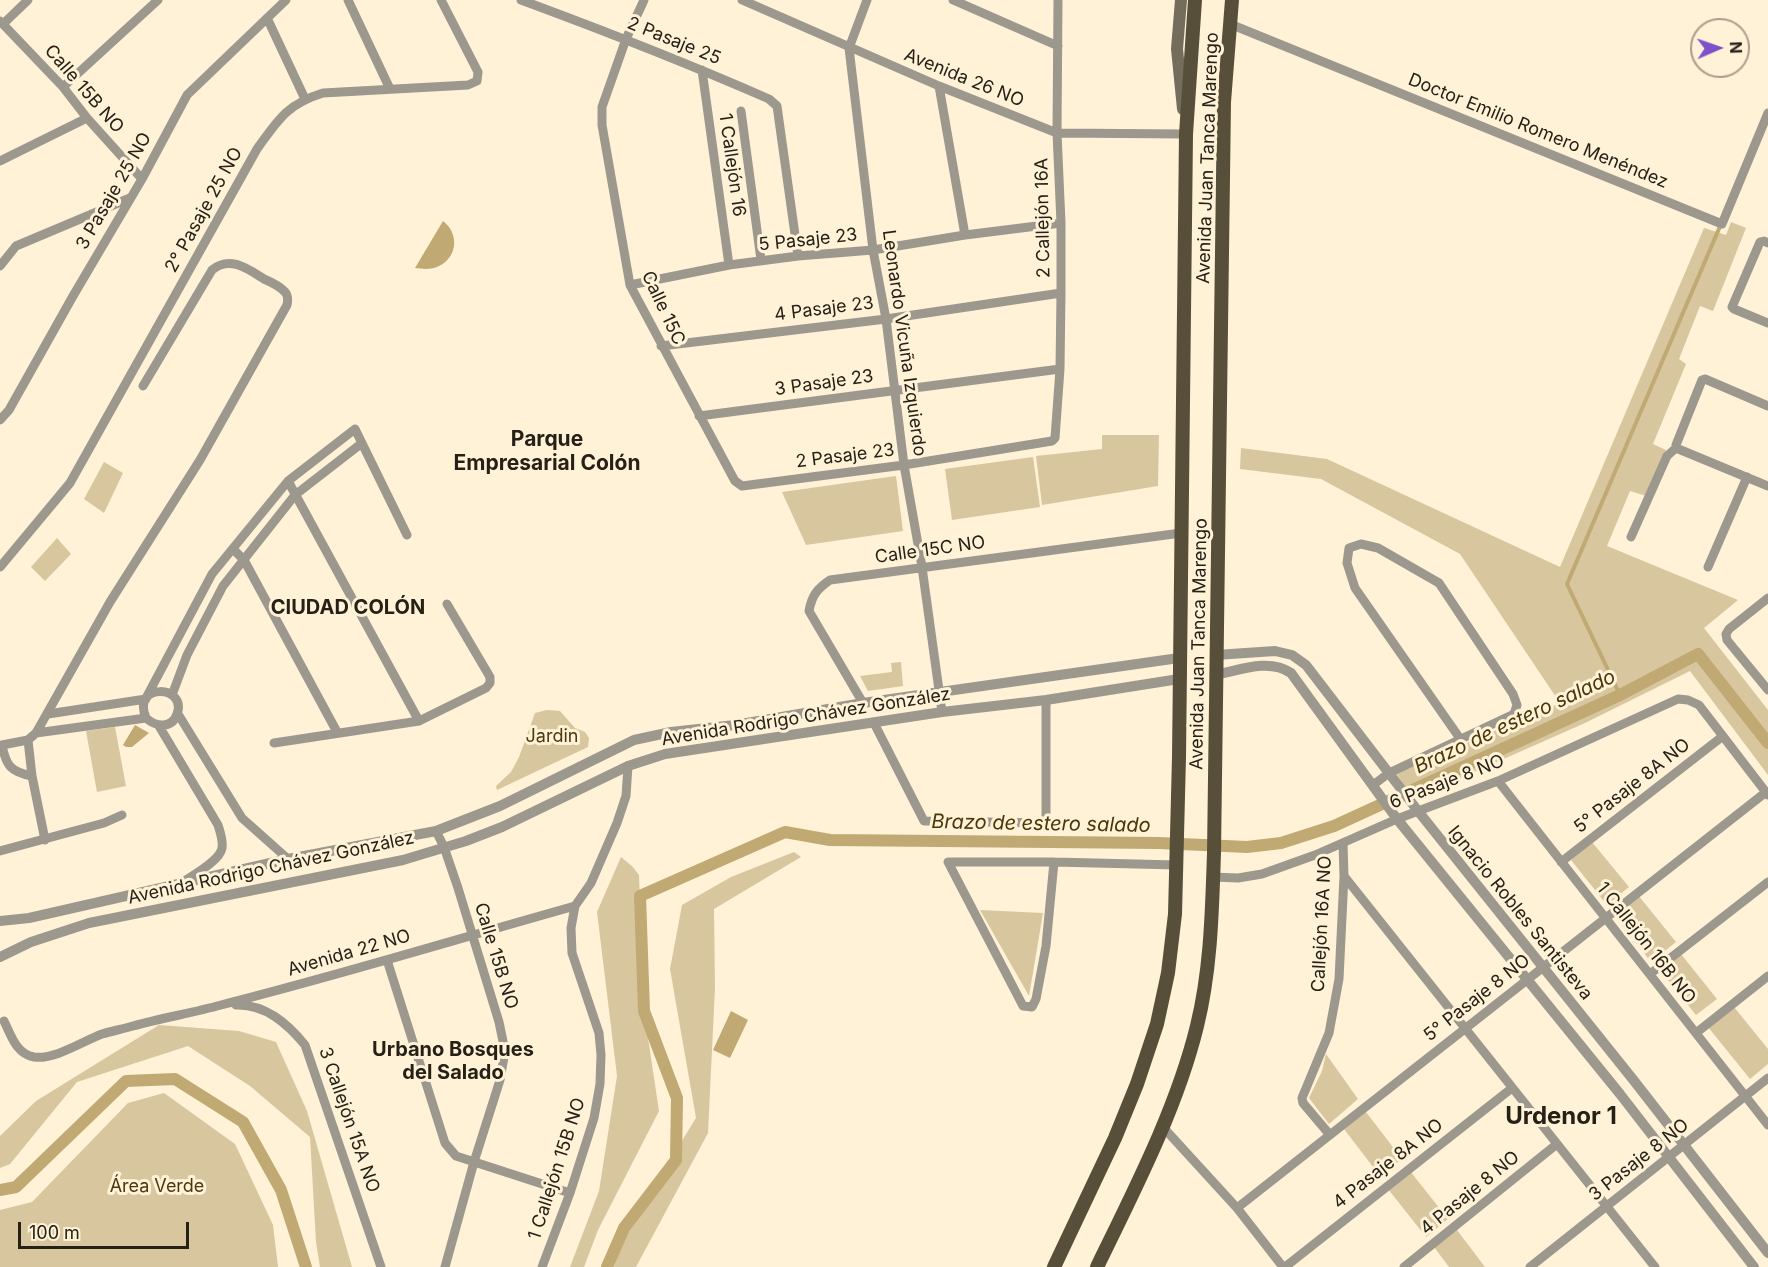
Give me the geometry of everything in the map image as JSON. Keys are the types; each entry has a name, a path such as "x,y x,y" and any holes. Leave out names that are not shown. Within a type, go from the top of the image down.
{"main road":[{"name":"Avenida Juan Tanca Marengo","path":"1181,0 1177,49 1186,134"},
{"name":"Avenida Juan Tanca Marengo","path":"1054,1267 1115,1138 1137,1084 1157,1024 1168,973 1175,914 1178,830 1186,134 1195,0"},
{"name":"Avenida Juan Tanca Marengo","path":"1097,1267 1133,1193 1175,1096 1197,1027 1211,943 1215,830 1224,102 1232,0"}],"street":[{"path":"1,22 28,0"},
{"path":"63,87 158,0"},
{"name":"3 Pasaje 25 NO","path":"0,420 9,410 142,179 187,95 286,0"},
{"path":"348,0 390,89"},
{"name":"2° Pasaje 25 NO","path":"0,567 70,483 257,149 282,115 305,99 323,93 468,85 477,81 478,72 441,0"},
{"name":"2 Pasaje 25","path":"521,0 702,70 769,99 777,106 798,256"},
{"name":"Calle 15C","path":"644,0 626,39 602,107 602,125 630,285 735,481 742,486"},
{"name":"Avenida 26 NO","path":"742,0 849,48 1057,133 1186,134"},
{"name":"Leonardo Vicuña Izquierdo","path":"867,0 849,48 873,250 886,319 904,465 942,712"},
{"path":"953,0 1058,46"},
{"name":"2 Callejón 16A","path":"1056,435 1061,293 1057,133 1058,0"},
{"path":"267,18 305,99"},
{"name":"Calle 15B NO","path":"1,22 63,87 87,118 142,179"},
{"name":"Doctor Emilio Romero Menéndez","path":"1230,24 1722,224 1768,113"},
{"name":"1 Callejón 16","path":"702,70 729,264"},
{"path":"939,86 965,235"},
{"path":"741,111 761,260"},
{"path":"0,161 87,118"},
{"path":"0,266 16,246 130,198"},
{"name":"5 Pasaje 23","path":"630,285 729,264 873,250 1061,223"},
{"path":"1768,243 1760,242 1732,307 1768,323"},
{"path":"32,776 12,769 4,759 1,745 28,740 36,734 110,602 200,460 287,305 286,292 238,264 228,262 219,264 212,270 143,386"},
{"name":"4 Pasaje 23","path":"661,345 886,319 1061,293"},
{"name":"3 Pasaje 23","path":"699,416 1060,369"},
{"path":"1631,537 1667,456 1676,447 1702,380 1705,379 1768,406"},
{"path":"48,714 146,698 153,692 163,691 172,694 176,700 177,714 173,720 167,725 159,726 152,723 146,718 144,712 146,698 212,574 288,481 355,429 407,535"},
{"name":"2 Pasaje 23","path":"742,486 904,465 1052,441 1056,435"},
{"path":"172,694 187,655 223,586 295,495 362,443"},
{"path":"1676,447 1768,486"},
{"path":"1708,567 1747,477"},
{"path":"288,481 419,721"},
{"name":"Calle 15C NO","path":"863,703 809,611 811,599 819,587 831,580 1181,533"},
{"path":"1375,787 1391,775 1514,714 1517,705 1513,694 1438,583 1378,548 1361,544 1349,548 1347,563 1355,588 1461,740"},
{"path":"233,549 244,560 337,732"},
{"path":"1768,598 1729,629 1726,634 1727,640 1768,690"},
{"path":"274,743 419,721 486,688 490,683 490,677 447,604"},
{"name":"Ignacio Robles Santisteva","path":"1216,655 1275,651 1299,660 1312,673 1414,806 1635,1082 1768,1253"},
{"name":"Avenida Rodrigo Chávez González","path":"0,921 29,918 288,859 436,831 500,806 634,740 671,732 735,725 863,703 1179,658"},
{"name":"Ignacio Robles Santisteva","path":"1216,675 1272,665 1291,673 1395,816 1670,1156 1754,1267"},
{"name":"Avenida Rodrigo Chávez González","path":"0,957 31,942 89,923 403,860 466,841 502,827 628,766 665,754 1179,679"},
{"name":"6 Pasaje 8 NO","path":"1213,877 1238,878 1262,873 1315,855 1414,806 1498,781 1678,699 1699,705 1723,736"},
{"path":"874,723 924,821 1046,823 1046,700"},
{"path":"177,714 242,818 288,859"},
{"path":"36,734 146,718"},
{"path":"159,726 220,831 222,849 217,859 183,882"},
{"path":"1723,736 1767,793"},
{"name":"5° Pasaje 8A NO","path":"1561,862 1723,736"},
{"path":"28,740 32,776 45,840"},
{"path":"575,906 591,883 617,823 626,795 628,766"},
{"name":"1 Callejón 16B NO","path":"1498,781 1768,1125"},
{"name":"5° Pasaje 8 NO","path":"1237,1208 1767,793"},
{"path":"0,851 104,823 122,815"},
{"name":"Calle 15B NO","path":"436,831 444,847 472,935 499,1022 505,1051 500,1080 474,1162 445,1267"},
{"name":"Callejón 16A NO","path":"1330,1135 1303,1103 1302,1098 1329,1033 1339,979 1344,876 1343,843"},
{"path":"1054,861 1046,946 1036,999 1032,1007 1023,1006 948,862 1054,861 1177,860"},
{"path":"1344,876 1655,1267"},
{"path":"1650,974 1768,882"},
{"name":"Avenida 22 NO","path":"4,1021 17,1047 24,1054 43,1057 57,1054 103,1034 219,1006 575,906"},
{"name":"1 Callejón 15B NO","path":"542,1267 570,1193 594,1118 600,1084 599,1033 572,953 571,928 575,906"},
{"path":"387,960 445,1143 456,1156 570,1193"},
{"path":"1696,1033 1768,976"},
{"name":"3 Callejón 15A NO","path":"219,1006 246,1005 278,1017 305,1045 381,1267"},
{"name":"3 Pasaje 8 NO","path":"1530,1267 1768,1078"},
{"name":"4 Pasaje 8A NO","path":"1284,1267 1512,1088"},
{"path":"1162,1126 1237,1208 1284,1267"},
{"name":"4 Pasaje 8 NO","path":"1404,1267 1557,1144"}],"green space":[{"path":"1731,222 1746,228 1713,311 1700,306 1679,359 1686,364 1653,444 1666,450 1646,496 1630,491 1607,546 1738,600 1704,628 1768,710 1768,775 1690,671 1585,723 1413,799 1396,773 1560,703 1460,554 1321,479 1240,469 1241,448 1327,459 1560,567 1704,228 1726,235"},
{"path":"1102,435 1159,435 1158,486 1042,505 1036,456 1102,449"},
{"path":"1033,457 1040,507 952,520 945,469"},
{"path":"104,462 123,473 104,513 84,499"},
{"path":"896,476 903,531 806,545 782,492"},
{"path":"57,538 71,554 45,581 31,567"},
{"path":"901,662 903,686 868,691 860,676 892,672 891,663"},
{"name":"Jardin","path":"547,710 560,711 575,728 585,732 589,738 588,747 497,790 496,786 511,772 519,757 535,713"},
{"path":"115,727 126,786 97,792 86,731"},
{"path":"1592,842 1629,887 1607,905 1571,860"},
{"path":"794,852 801,857 714,909 715,988 708,1133 636,1267 614,1267 626,1231 696,1118 670,969 682,905 731,877"},
{"path":"621,857 639,875 644,1011 659,1111 598,1230 584,1267 570,1267 599,1191 617,1076 597,912"},
{"path":"1638,895 1676,942 1651,962 1614,915"},
{"path":"980,910 1043,913 1029,996"},
{"path":"1681,954 1717,999 1696,1015 1660,970"},
{"path":"1734,1007 1768,1049 1768,1064 1750,1079 1708,1027"},
{"path":"159,1025 239,1031 276,1042 307,1111 352,1267 320,1267 316,1242 310,1137 250,1086 188,1046 77,1082 10,1164 0,1168 0,1136 36,1101"},
{"path":"1326,1054 1358,1099 1329,1124 1309,1098 1322,1071"},
{"name":"Área Verde","path":"164,1093 235,1144 273,1225 278,1267 0,1267 0,1210 32,1202 128,1103"},
{"path":"1366,1112 1402,1159 1380,1176 1344,1129"},
{"path":"1410,1171 1448,1219 1426,1237 1388,1189"},
{"path":"1457,1230 1485,1267 1449,1267 1434,1247"}],"shaded area":[{"path":"443,221 454,238 450,257 436,267 415,268"},
{"path":"135,725 149,733 132,747 126,747 123,745"},
{"path":"731,1011 748,1020 730,1058 713,1050"}],"waterway":[{"path":"1620,695 1567,584 1721,224"},
{"name":"Brazo de estero salado","path":"607,1267 624,1228 676,1160 677,1098 644,1011 640,896 785,832 830,840 1159,843 1247,847 1281,843 1334,826 1620,695 1698,654 1768,743"},
{"name":"Brazo de estero salado","path":"0,1190 16,1187 126,1081 175,1079 243,1122 281,1190 306,1267"}],"district":[{"name":"Parque Empresarial Colón","path":"547,452"},
{"name":"CIUDAD COLÓN","path":"348,608"},
{"name":"Urbano Bosques del Salado","path":"453,1062"},
{"name":"Urdenor 1","path":"1561,1117"}]}
